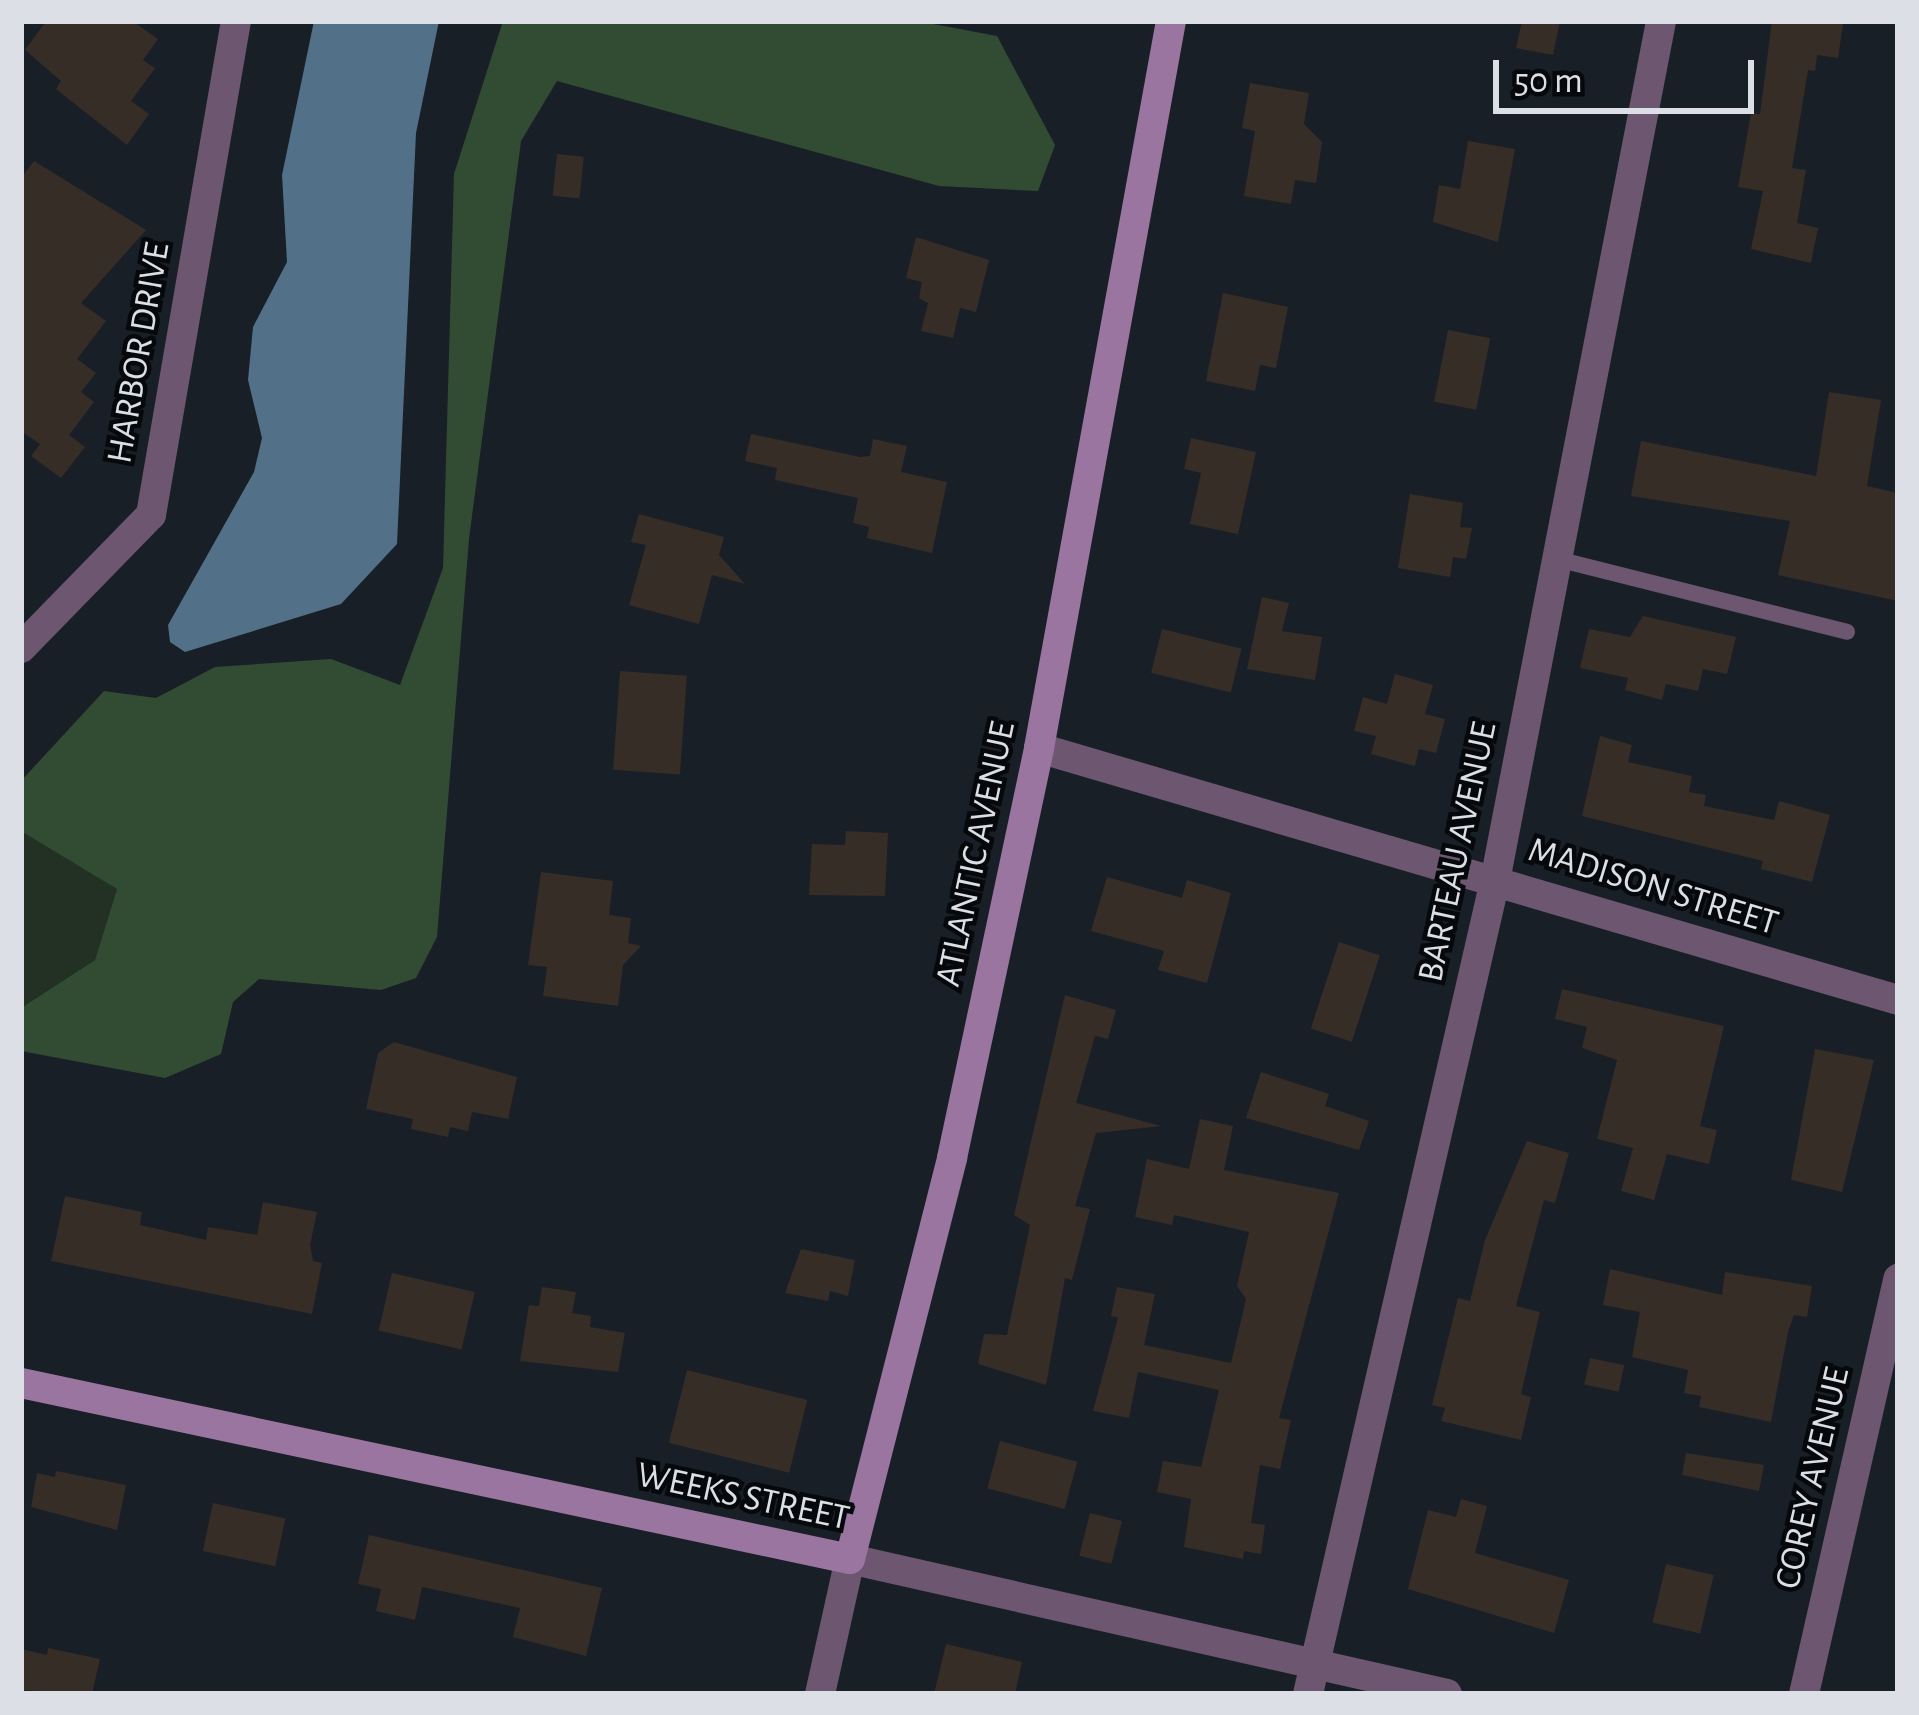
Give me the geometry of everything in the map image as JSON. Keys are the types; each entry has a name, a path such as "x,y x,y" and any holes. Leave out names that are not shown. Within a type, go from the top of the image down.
{"main road":[{"name":"ATLANTIC AVENUE","path":"850,1559 952,1158 1039,748 1171,21"},
{"name":"WEEKS STREET","path":"21,1383 850,1559"}],"street":[{"name":"HARBOR DRIVE","path":"21,648 151,515 236,21"},
{"name":"BARTEAU AVENUE","path":"1310,1681 1495,881 1661,21"},
{"name":"MADISON STREET","path":"1039,748 1898,1000"},
{"name":"COREY AVENUE","path":"1804,1694 1898,1279"},
{"name":"WEEKS STREET","path":"850,1559 1310,1681 1447,1694"},
{"name":"ATLANTIC AVENUE","path":"820,1694 850,1559"}],"lane":[{"path":"1557,559 1847,632"}],"green space":[{"path":"503,21 917,21 997,36 1055,145 1038,191 939,186 557,81 521,141 469,539 437,937 416,978 381,990 259,979 233,1002 221,1054 165,1078 21,1051 21,1008 95,960 117,889 21,831 21,781 104,691 156,698 215,667 331,659 400,685 443,568 454,174"},
{"path":"23,830 117,889 95,960 21,1008"}],"water":[{"path":"314,21 439,21 416,133 397,544 341,604 185,652 170,642 168,625 254,472 262,438 248,380 253,327 287,262 282,175"}],"building":[{"path":"46,21 132,21 158,39 143,60 155,68 131,101 149,114 127,145 56,89 61,81 25,50"},
{"path":"1522,21 1560,21 1553,55 1516,48"},
{"path":"1772,21 1843,24 1838,58 1817,55 1815,71 1808,70 1792,168 1806,170 1797,223 1818,228 1811,263 1751,249 1763,191 1738,187 1751,113 1760,114"},
{"path":"1250,83 1309,93 1304,124 1322,142 1316,183 1295,180 1291,204 1244,196 1255,131 1242,128"},
{"path":"1468,141 1515,149 1498,242 1433,222 1439,185 1460,189"},
{"path":"557,154 584,157 579,199 553,196"},
{"path":"34,161 146,230 81,303 106,321 77,359 96,373 81,392 94,402 69,435 85,447 61,478 31,456 40,444 21,431 21,178"},
{"path":"916,237 989,260 976,312 960,308 953,338 921,331 928,303 919,298 922,282 906,278"},
{"path":"1223,293 1288,307 1276,368 1260,365 1255,391 1206,381"},
{"path":"1448,330 1490,338 1476,410 1434,402"},
{"path":"1829,392 1881,400 1867,486 1898,493 1898,601 1778,575 1790,521 1631,496 1641,441 1816,476"},
{"path":"751,434 860,457 870,456 873,439 907,446 901,472 947,482 932,553 867,538 869,527 853,523 858,498 775,480 777,468 745,461"},
{"path":"1191,438 1256,452 1238,534 1190,524 1201,473 1184,469"},
{"path":"1410,494 1463,503 1460,527 1472,528 1466,559 1453,557 1450,577 1398,568"},
{"path":"639,514 724,537 719,555 745,584 712,575 699,624 629,605 646,545 631,542"},
{"path":"1262,597 1289,603 1282,631 1322,637 1315,680 1247,669"},
{"path":"1643,616 1736,637 1727,674 1703,669 1698,691 1666,684 1662,700 1625,690 1628,678 1580,668 1589,629 1630,637"},
{"path":"1162,629 1242,649 1231,693 1151,673"},
{"path":"620,671 687,676 680,774 613,770"},
{"path":"1395,674 1433,685 1425,714 1445,719 1436,753 1419,749 1415,766 1371,754 1376,736 1354,731 1363,697 1387,704"},
{"path":"1600,736 1632,745 1628,762 1692,776 1689,792 1706,795 1704,806 1774,820 1779,801 1830,815 1812,882 1761,869 1763,861 1582,816"},
{"path":"846,831 888,833 885,896 809,895 812,844 845,845"},
{"path":"541,872 613,881 609,915 631,918 628,943 641,946 623,965 618,1006 543,996 547,967 528,965"},
{"path":"1107,877 1182,898 1187,880 1231,893 1207,983 1158,970 1164,951 1091,931"},
{"path":"1339,942 1380,955 1352,1042 1311,1029"},
{"path":"1562,989 1724,1026 1700,1126 1717,1130 1709,1164 1667,1154 1654,1200 1621,1191 1633,1148 1597,1139 1617,1060 1582,1048 1587,1027 1555,1019"},
{"path":"1065,995 1116,1010 1108,1039 1095,1036 1076,1103 1161,1126 1096,1133 1075,1206 1090,1209 1072,1280 1065,1278 1046,1385 978,1364 984,1334 1007,1335 1030,1225 1014,1215"},
{"path":"394,1042 517,1077 508,1119 472,1112 468,1131 450,1127 448,1137 411,1129 413,1119 366,1109 378,1053"},
{"path":"1815,1049 1874,1060 1842,1192 1791,1180"},
{"path":"1261,1072 1329,1094 1325,1106 1369,1121 1359,1150 1246,1118"},
{"path":"1200,1119 1233,1126 1224,1170 1339,1193 1279,1418 1291,1420 1280,1469 1260,1465 1251,1523 1265,1525 1261,1554 1244,1551 1243,1559 1184,1547 1191,1499 1157,1492 1163,1461 1201,1467 1219,1390 1138,1372 1129,1418 1093,1411 1118,1318 1111,1316 1117,1287 1155,1294 1144,1345 1231,1363 1246,1299 1237,1286 1249,1232 1174,1215 1172,1225 1135,1217 1147,1159 1189,1169"},
{"path":"1527,1141 1569,1153 1555,1203 1544,1200 1516,1306 1540,1312 1521,1394 1531,1397 1521,1440 1441,1421 1445,1408 1432,1405 1458,1298 1470,1301 1485,1240"},
{"path":"65,1196 142,1212 140,1225 206,1240 208,1227 257,1235 263,1202 317,1212 310,1245 313,1261 322,1263 312,1314 51,1261"},
{"path":"801,1249 855,1260 848,1296 830,1291 828,1301 785,1293"},
{"path":"1610,1269 1722,1295 1725,1272 1812,1286 1807,1317 1794,1315 1788,1332 1771,1422 1699,1407 1701,1396 1684,1393 1688,1370 1632,1357 1640,1312 1603,1305"},
{"path":"392,1273 475,1292 462,1350 379,1330"},
{"path":"542,1287 576,1292 572,1313 591,1316 590,1327 625,1333 618,1372 520,1361 529,1305 539,1306"},
{"path":"1590,1358 1624,1365 1619,1392 1584,1384"},
{"path":"687,1370 807,1400 789,1473 669,1443"},
{"path":"1000,1441 1077,1462 1065,1509 987,1488"},
{"path":"1686,1453 1764,1465 1759,1491 1682,1475"},
{"path":"56,1471 126,1485 117,1530 31,1507 37,1473 55,1477"},
{"path":"1461,1499 1487,1506 1475,1553 1569,1580 1554,1633 1408,1589 1428,1510 1456,1517"},
{"path":"213,1503 285,1518 275,1566 203,1551"},
{"path":"1090,1513 1122,1521 1111,1564 1079,1556"},
{"path":"369,1535 602,1588 586,1656 513,1637 520,1608 422,1587 415,1620 376,1611 381,1589 358,1584"},
{"path":"1666,1564 1714,1575 1700,1633 1653,1622"},
{"path":"946,1644 1022,1662 1015,1694 934,1694"},
{"path":"48,1648 100,1659 92,1694 21,1690 21,1649 47,1655"}]}
